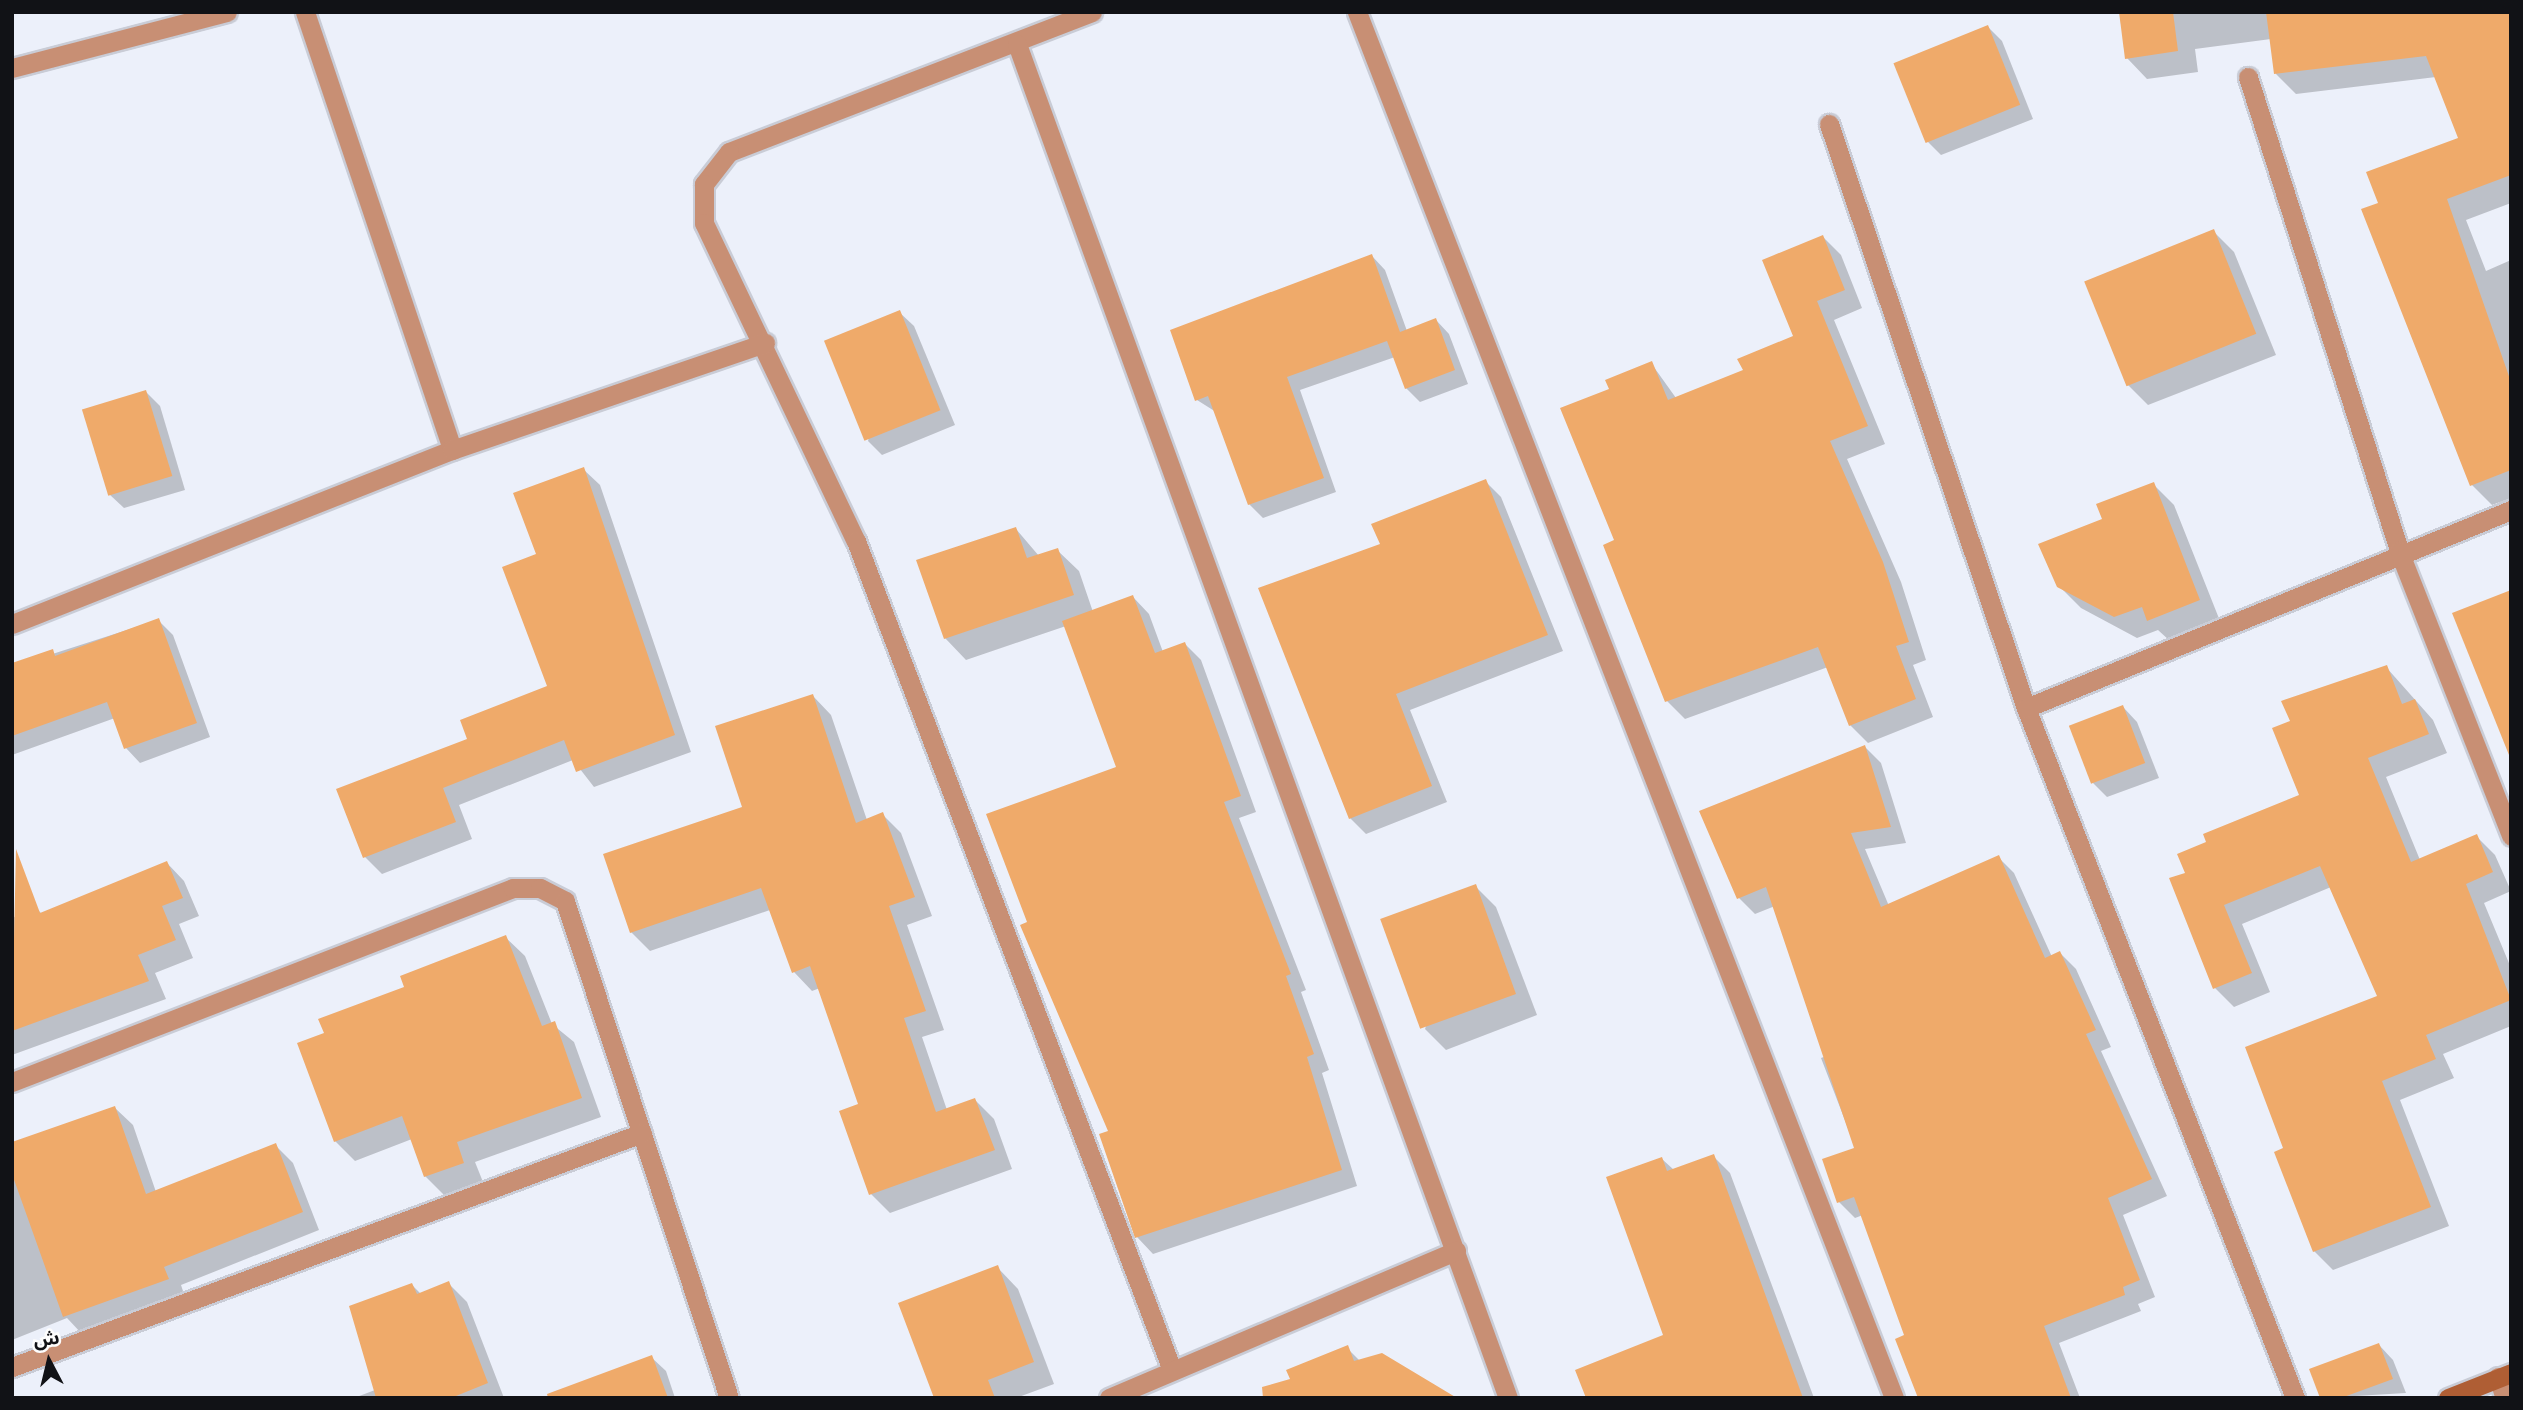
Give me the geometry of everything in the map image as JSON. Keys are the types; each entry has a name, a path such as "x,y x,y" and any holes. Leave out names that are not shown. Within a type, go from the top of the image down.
{"main road":[{"path":"2448,1398 2505,1375"}],"street":[{"path":"12,68 227,12"},
{"path":"305,12 452,450"},
{"path":"1092,12 1017,44 729,152 704,184 704,223 765,343 856,541 1172,1370"},
{"path":"1357,12 1894,1398"},
{"path":"1017,44 1508,1398"},
{"path":"2248,77 2399,551 2511,836"},
{"path":"1829,124 2026,708 2295,1398"},
{"path":"12,624 452,450 765,343"},
{"path":"2026,708 2399,551 2511,510"},
{"path":"12,1082 513,888 540,887 565,901 729,1398"},
{"path":"12,1367 642,1133"},
{"path":"1109,1398 1456,1251"},
{"path":"2505,1375 2505,1398"}],"building":[{"path":"2119,12 2173,12 2178,51 2125,59"},
{"path":"2266,12 2511,12 2511,175 2447,199 2511,382 2511,470 2470,486 2361,209 2378,203 2366,172 2458,138 2426,56 2274,74"},
{"path":"1988,25 2020,105 1926,143 1893,63"},
{"path":"2214,229 2256,334 2127,386 2084,281"},
{"path":"1823,235 1845,290 1817,301 1868,426 1830,441 1883,562 1909,642 1896,646 1916,699 1849,726 1818,647 1665,702 1603,545 1614,540 1560,408 1609,389 1605,380 1652,361 1668,400 1743,370 1737,359 1793,336 1762,260"},
{"path":"1372,254 1400,332 1436,318 1455,370 1405,389 1387,341 1287,377 1324,478 1248,505 1208,396 1195,401 1170,330"},
{"path":"900,310 940,410 864,441 824,341"},
{"path":"146,390 172,476 108,496 82,410"},
{"path":"584,467 675,735 576,772 564,740 443,788 456,822 363,858 336,789 467,739 460,720 547,686 502,567 536,554 513,493"},
{"path":"1486,479 1548,635 1396,694 1432,786 1349,819 1258,588 1380,544 1371,524"},
{"path":"2154,482 2200,600 2147,621 2142,607 2114,617 2057,587 2038,544 2102,519 2096,504"},
{"path":"1016,527 1027,558 1058,548 1074,595 944,639 916,560"},
{"path":"2511,590 2511,754 2509,755 2452,613"},
{"path":"1133,595 1155,653 1185,642 1241,796 1224,802 1291,974 1286,976 1314,1054 1307,1057 1342,1170 1135,1238 1099,1134 1108,1131 1020,925 1027,922 986,814 1116,767 1062,621"},
{"path":"159,618 197,723 124,749 107,702 12,736 12,663 53,649 55,656"},
{"path":"2387,665 2402,704 2415,699 2429,734 2368,758 2411,862 2477,834 2493,872 2466,884 2511,1000 2426,1035 2436,1059 2382,1081 2431,1207 2313,1252 2274,1152 2283,1148 2245,1047 2377,996 2320,866 2224,905 2252,973 2213,989 2169,878 2185,873 2177,854 2206,842 2203,834 2299,795 2272,728 2290,721 2281,701"},
{"path":"813,694 856,823 883,812 915,897 889,906 926,1011 904,1018 936,1112 975,1098 995,1150 869,1195 839,1111 858,1104 810,966 792,973 761,888 630,933 603,854 742,807 715,726"},
{"path":"2123,705 2145,763 2091,784 2069,726"},
{"path":"1865,745 1891,827 1851,833 1881,907 1999,855 2045,958 2060,951 2096,1030 2086,1034 2152,1179 2108,1198 2140,1280 2123,1287 2125,1295 2044,1326 2071,1398 1918,1398 1895,1339 1904,1335 1854,1197 1837,1203 1822,1159 1854,1148 1766,887 1737,899 1699,811"},
{"path":"16,849 40,913 167,861 183,898 162,906 176,940 138,955 149,981 12,1031"},
{"path":"1476,884 1516,994 1420,1029 1380,919"},
{"path":"506,935 542,1026 555,1021 582,1098 457,1142 464,1163 424,1177 402,1116 334,1142 297,1043 324,1033 318,1019 404,987 400,976"},
{"path":"115,1106 146,1194 276,1143 303,1212 164,1267 169,1279 63,1317 12,1174 12,1142"},
{"path":"1714,1154 1803,1398 1586,1398 1575,1370 1663,1335 1606,1177 1662,1157 1667,1171"},
{"path":"998,1265 1034,1362 988,1380 995,1398 934,1398 898,1303"},
{"path":"449,1281 488,1383 451,1398 376,1398 349,1306 412,1283 417,1294"},
{"path":"2379,1343 2393,1379 2341,1398 2320,1398 2309,1369"},
{"path":"1348,1345 1354,1361 1382,1353 1457,1398 1263,1398 1262,1387 1290,1379 1286,1370"},
{"path":"652,1355 668,1398 548,1398 547,1394"}]}
